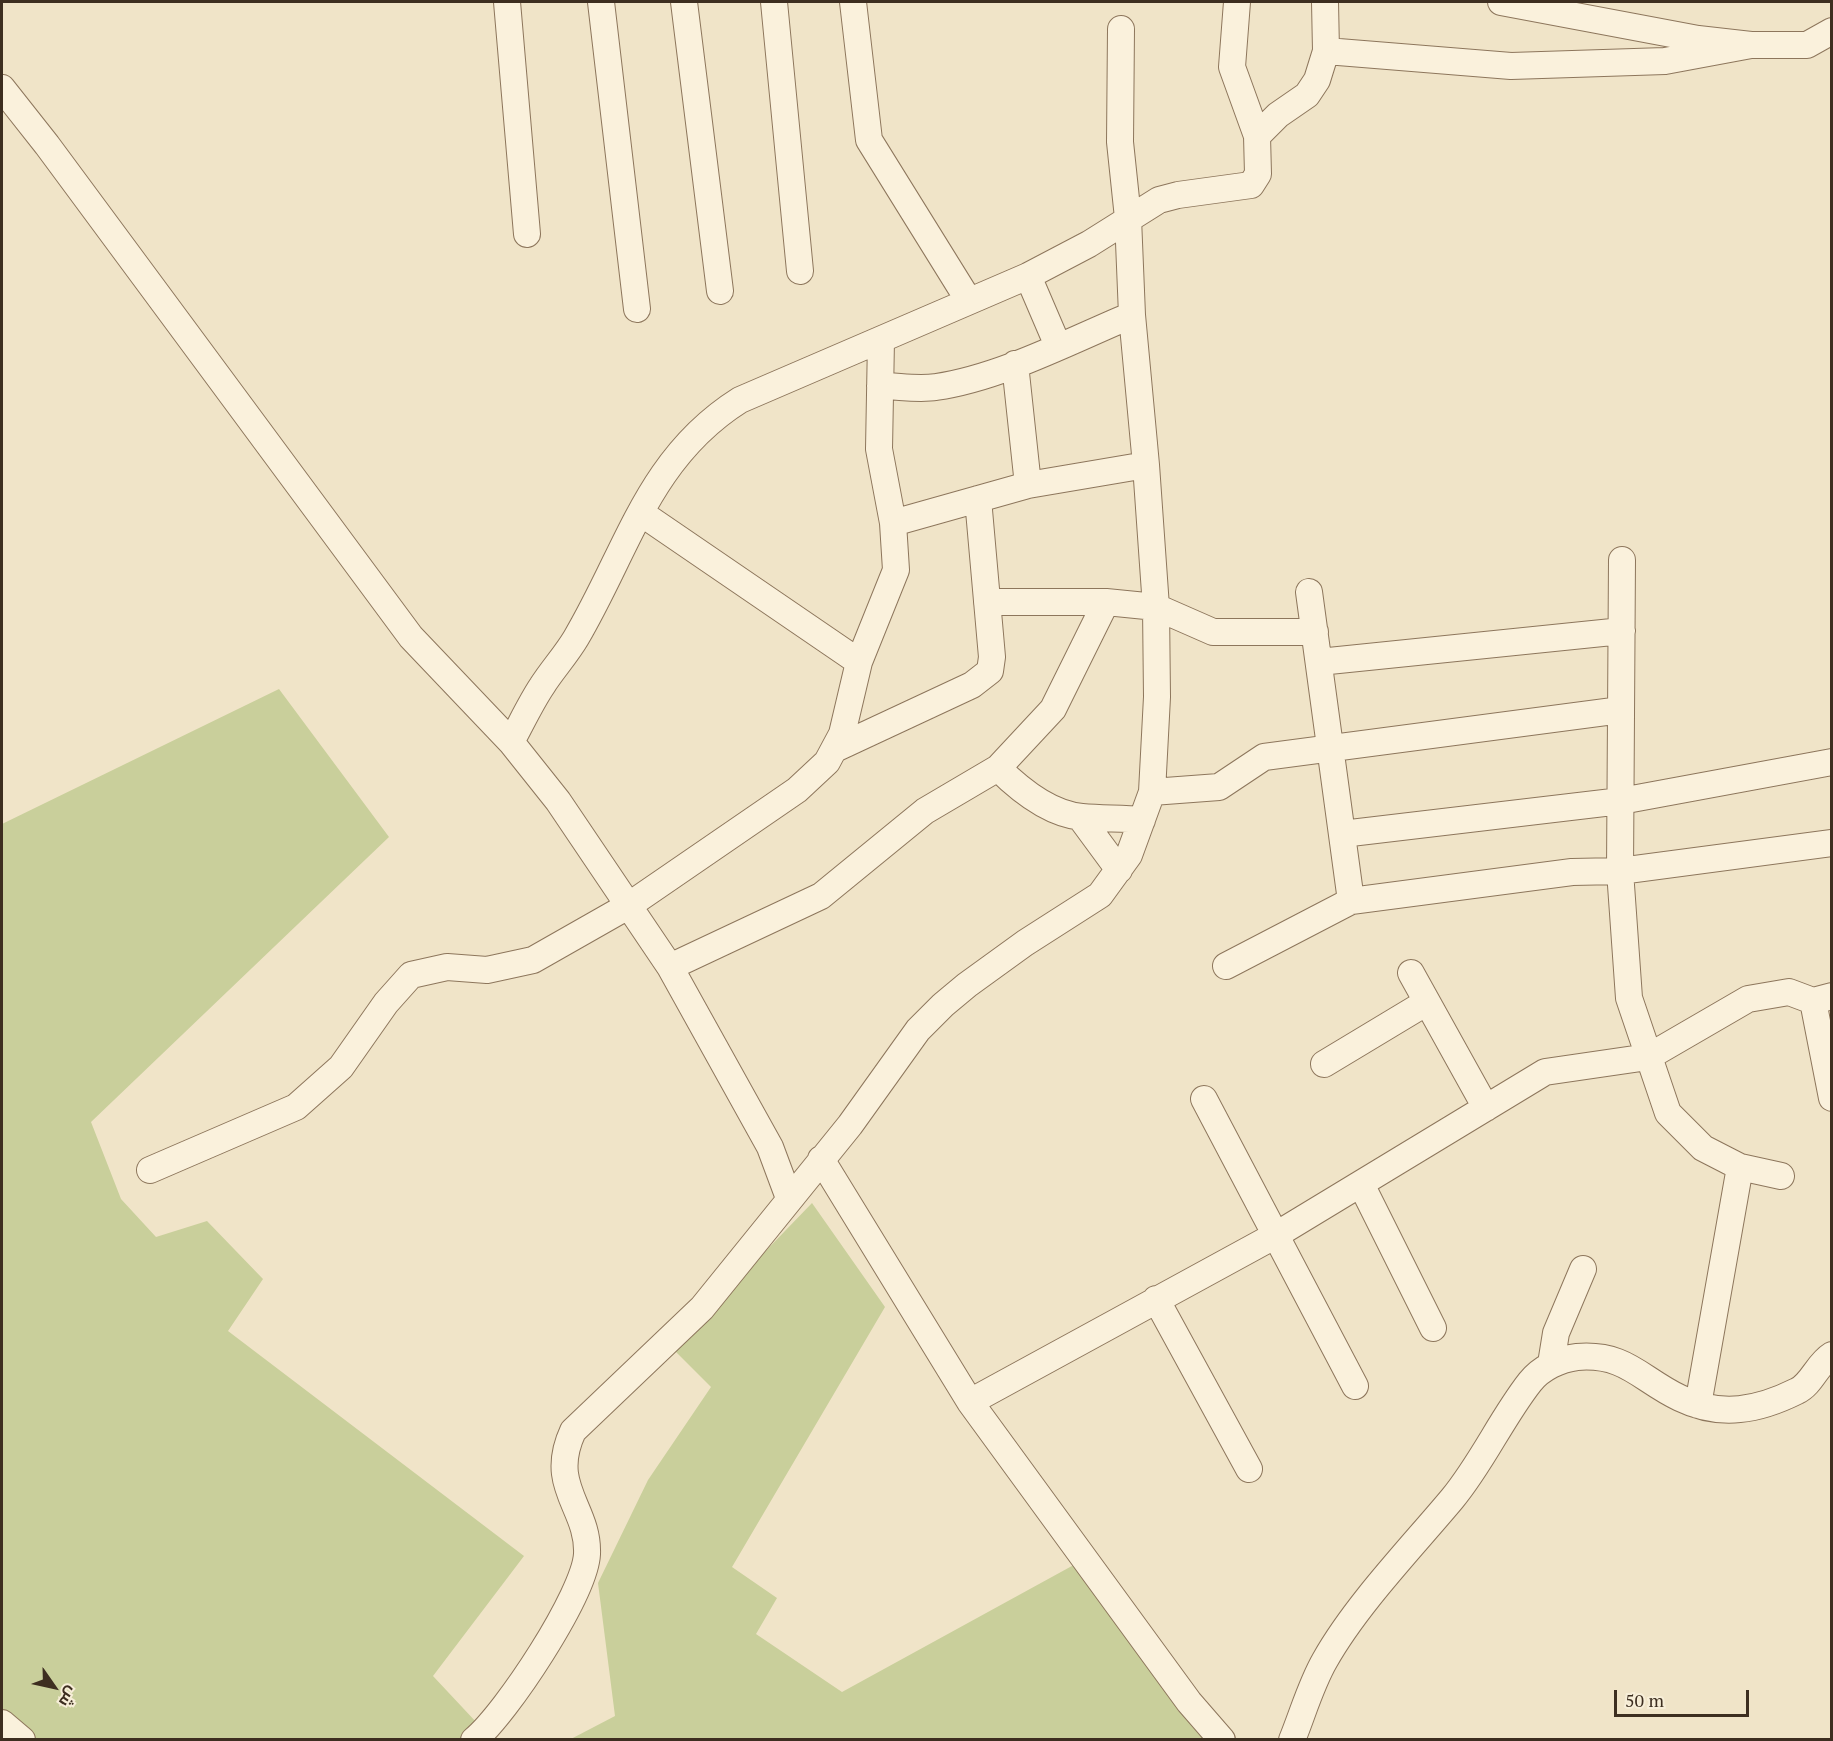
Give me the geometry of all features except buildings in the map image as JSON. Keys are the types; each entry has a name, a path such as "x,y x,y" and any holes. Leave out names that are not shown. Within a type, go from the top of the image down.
{"street":[{"path":"507,2 527,234"},
{"path":"601,2 637,309"},
{"path":"684,2 720,291"},
{"path":"774,2 800,271"},
{"path":"854,2 869,140 969,301"},
{"path":"511,742 541,687 576,638 669,464 713,417 740,400 1028,276 1089,244 1159,200 1178,195 1251,185 1258,174 1257,136 1232,67 1237,2"},
{"path":"1257,136 1278,115 1307,95 1320,74 1326,51 1325,2"},
{"path":"1501,2 1593,11 1698,39 1751,45 1807,45 1832,31"},
{"path":"474,1740 495,1721 520,1686 579,1586 587,1554 584,1533 565,1480 565,1448 573,1431 702,1308 850,1125 912,1037 943,1005 1025,943 1100,894 1129,855 1143,820 1152,792 1157,697 1156,607 1132,315 1128,218 1120,142 1121,29"},
{"path":"1326,51 1511,66 1665,61 1751,45"},
{"path":"2,88 47,145 411,637 511,742 558,801 670,967 770,1147 789,1198"},
{"path":"1028,276 1058,346"},
{"path":"880,386 937,387 1015,364 1132,315"},
{"path":"150,1170 296,1107 341,1066 387,1003 411,975 447,967 487,970 532,960 628,906 797,790 815,775 837,748 859,662 896,570 893,523 879,449 881,340"},
{"path":"1015,364 1028,484"},
{"path":"893,523 1028,484 1146,465"},
{"path":"837,748 972,685 984,676 992,665 978,499"},
{"path":"641,513 859,662"},
{"path":"1622,560 1620,871 1629,998 1668,1113 1703,1148 1740,1167 1781,1176"},
{"path":"1309,591 1351,902"},
{"path":"987,602 1106,602 1156,607 1213,632 1315,632"},
{"path":"670,967 821,896 925,811 998,768 1053,709 1106,602"},
{"path":"1320,662 1622,631"},
{"path":"1152,792 1219,787 1264,757 1621,711"},
{"path":"1342,834 1621,801 1832,762"},
{"path":"998,768 1026,794 1046,805 1080,817 1143,820"},
{"path":"1080,817 1119,870"},
{"path":"1226,966 1351,902 1572,872 1620,871 1832,843"},
{"path":"1411,973 1486,1108"},
{"path":"970,1402 1276,1235 1545,1072 1648,1057 1748,999 1789,992 1822,999 1832,1098"},
{"path":"1324,1064 1427,1002"},
{"path":"1204,1098 1355,1386"},
{"path":"821,1159 970,1402 1189,1702 1222,1740"},
{"path":"1698,1405 1740,1167"},
{"path":"1361,1184 1433,1328"},
{"path":"1551,1364 1556,1333 1583,1269"},
{"path":"1156,1299 1249,1469"},
{"path":"1292,1740 1324,1661 1342,1633 1453,1498 1531,1381 1551,1364 1574,1357 1598,1356 1616,1359 1680,1398 1698,1405 1734,1411 1762,1407 1801,1389 1832,1355"},
{"path":"2,1723 22,1740"}],"green space":[{"path":"279,689 389,837 91,1122 121,1199 156,1237 207,1221 263,1279 228,1331 524,1556 433,1676 492,1739 36,1739 2,1709 2,824"},
{"path":"812,1203 885,1307 732,1567 777,1598 756,1634 842,1692 1081,1561 1221,1740 569,1740 615,1716 598,1583 648,1480 711,1387 672,1348"}]}
